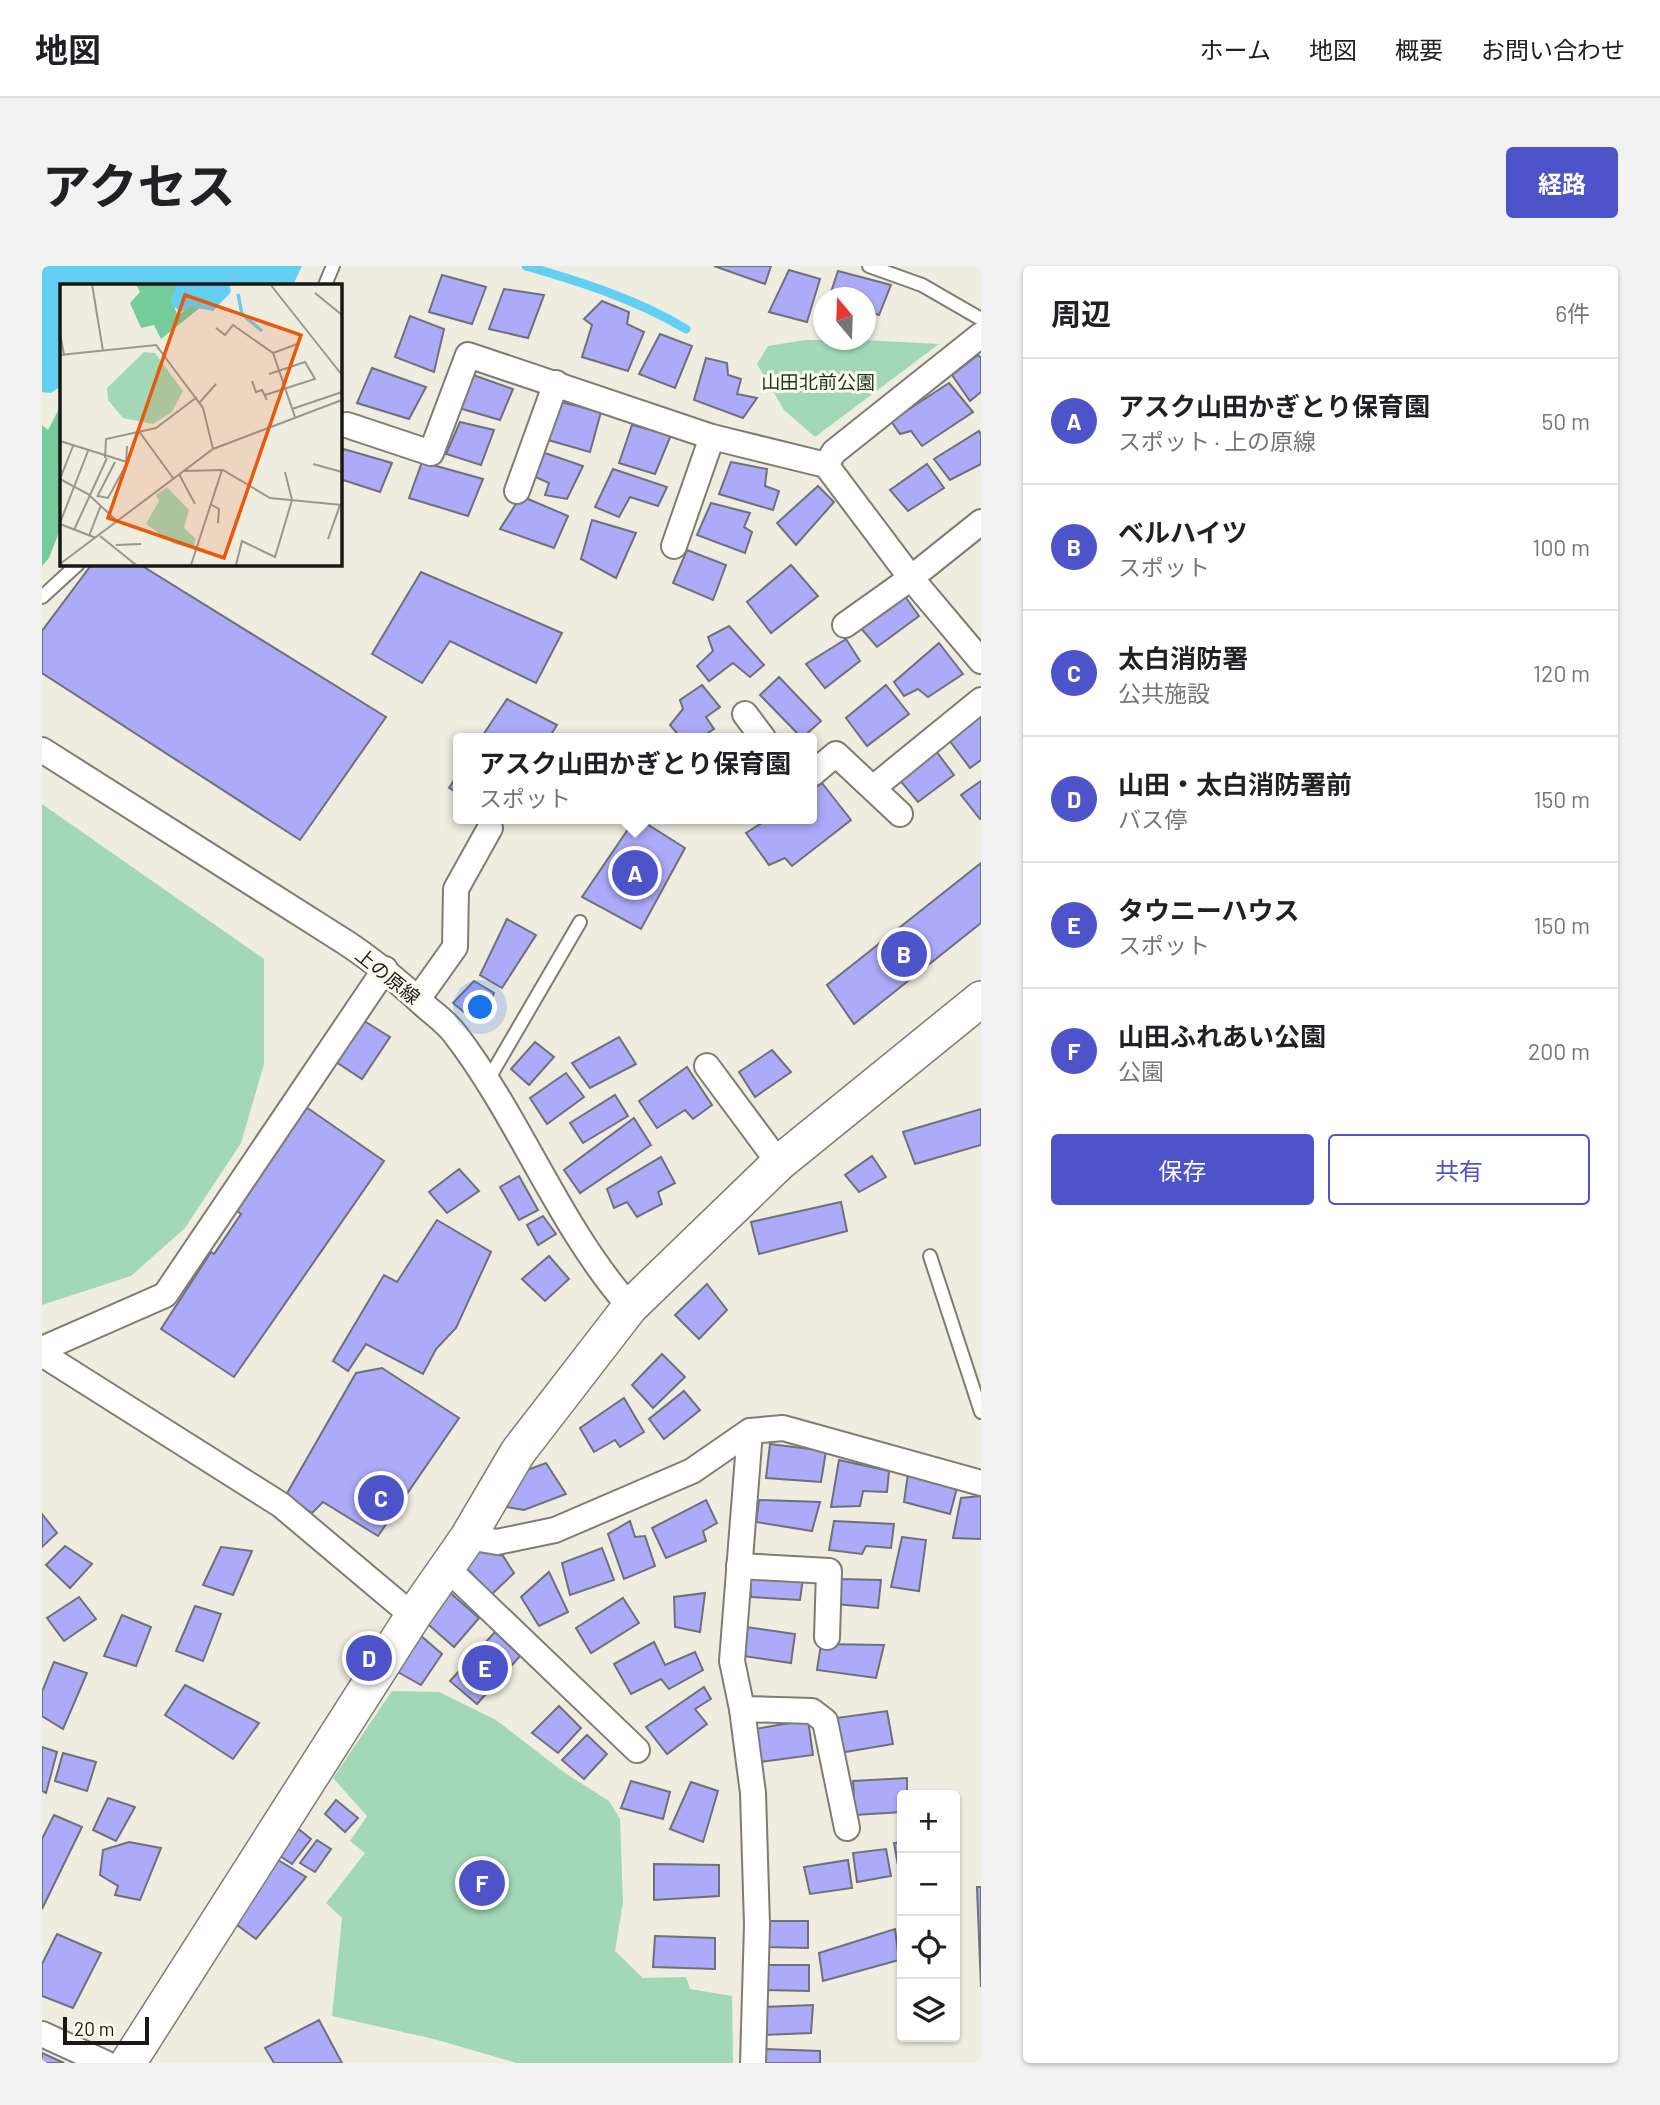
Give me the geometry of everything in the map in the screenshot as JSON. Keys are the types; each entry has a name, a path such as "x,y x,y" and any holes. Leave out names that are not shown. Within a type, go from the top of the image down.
{"street":[{"path":"826,465 834,452 981,335"},
{"path":"347,425 431,453 468,355 712,437 826,465 911,578 981,661"},
{"path":"517,491 556,383"},
{"path":"674,546 712,437"},
{"path":"845,625 911,578 981,522"},
{"path":"873,788 981,700"},
{"path":"745,715 759,733"},
{"name":"上の原線","path":"42,750 385,969 453,1031 488,1080 583,1245 609,1283 630,1307"},
{"path":"817,770 836,754 900,814"},
{"path":"418,999 456,947 456,889 490,828"},
{"path":"42,1351 165,1295 385,969"},
{"path":"128,2063 413,1616 468,1537 518,1452 630,1307 779,1163 981,999"},
{"path":"707,1066 779,1163"},
{"path":"42,1351 281,1505 413,1616"},
{"path":"468,1537 497,1542 555,1530 692,1471 750,1431 783,1428 979,1478"},
{"path":"750,1431 732,1661 754,1793 757,1925 753,2063"},
{"path":"739,1566 829,1571 827,1637"},
{"path":"447,1568 637,1750"},
{"path":"742,1709 812,1711 825,1721 847,1828"},
{"path":"42,2034 105,2063"}],"lane":[{"path":"325,284 334,266"},
{"path":"869,266 922,285 981,319"},
{"path":"42,597 77,565"},
{"path":"488,1080 580,922"},
{"path":"930,1256 981,1412"}],"green space":[{"name":"山田北前公園","path":"805,340 813,340 813,350 876,350 876,341 939,344 815,437 784,410 757,364 768,346"},
{"path":"60,407 60,530 49,558 42,566 42,425 48,430"},
{"path":"42,804 264,959 264,1064 241,1143 185,1228 131,1276 42,1305"},
{"path":"392,1691 439,1692 496,1720 565,1773 609,1801 620,1819 623,1902 615,1951 643,1978 686,1977 690,1989 732,1996 733,2063 517,2063 434,2039 332,2016 342,1918 326,1903 365,1853 350,1841 367,1816 333,1778"}],"water":[{"path":"42,266 302,266 293,284 60,284 60,387 51,393 42,392"}],"building":[{"path":"714,266 771,266 765,284"},
{"path":"789,270 820,279 818,287 813,287 813,302 807,322 769,312"},
{"path":"838,271 891,285 879,315 876,314 876,287 833,287"},
{"path":"442,275 486,287 472,324 429,312"},
{"path":"504,289 544,295 528,338 489,329"},
{"path":"602,301 629,312 627,324 644,332 628,371 582,357 592,325 584,319"},
{"path":"410,316 444,329 434,372 395,357"},
{"path":"660,334 692,346 675,388 639,374"},
{"path":"978,355 981,358 981,392 970,401 952,375"},
{"path":"706,358 727,363 728,375 741,379 737,394 757,398 743,418 694,400"},
{"path":"372,368 426,387 409,419 357,403"},
{"path":"473,375 513,389 500,420 459,408"},
{"path":"949,383 973,412 922,446 911,431 900,434 891,421"},
{"path":"561,402 601,412 590,452 548,440"},
{"path":"460,422 494,430 481,465 446,454"},
{"path":"632,425 671,435 655,474 619,463"},
{"path":"979,431 981,464 950,480 934,459"},
{"path":"341,448 392,463 380,492 341,479"},
{"path":"542,452 583,466 567,499 545,495 549,483 531,475"},
{"path":"422,462 483,479 468,516 409,498"},
{"path":"731,462 767,469 765,486 779,491 773,510 719,494"},
{"path":"927,464 944,488 908,511 890,490"},
{"path":"613,469 667,487 658,506 630,497 619,517 595,507"},
{"path":"818,486 834,502 796,545 777,523"},
{"path":"521,496 568,516 554,548 500,529"},
{"path":"711,503 750,513 744,527 752,532 745,553 697,535"},
{"path":"592,520 636,533 616,578 581,559"},
{"path":"687,550 726,565 713,600 673,583"},
{"path":"91,565 141,565 386,717 300,840 42,673 42,631"},
{"path":"791,565 818,596 771,633 747,602"},
{"path":"421,572 562,633 536,683 450,641 422,683 372,654"},
{"path":"904,595 919,616 877,647 859,626"},
{"path":"729,626 764,665 750,677 733,663 709,681 697,666 713,651 708,637"},
{"path":"846,639 860,661 825,688 806,664"},
{"path":"939,643 963,674 928,697 918,689 904,696 894,682"},
{"path":"779,677 821,721 808,733 797,733 760,695"},
{"path":"702,685 720,707 706,717 714,729 708,733 677,733 670,725 683,709 680,700"},
{"path":"886,685 909,714 867,746 846,718"},
{"path":"507,699 557,725 552,733 484,733"},
{"path":"981,716 981,760 970,768 949,740"},
{"path":"936,751 954,775 918,802 898,778"},
{"path":"981,781 981,818 980,819 961,795"},
{"path":"822,783 851,820 792,866 785,858 769,865 746,833 760,824 817,824 817,786"},
{"path":"632,824 647,824 685,848 641,929 582,897"},
{"path":"981,863 981,923 854,1024 827,985"},
{"path":"507,919 536,935 502,988 480,975"},
{"path":"474,981 494,993 488,1007 475,998 464,1012 453,1003"},
{"path":"361,1019 390,1037 362,1079 333,1060"},
{"path":"619,1037 636,1064 590,1088 572,1063"},
{"path":"535,1042 554,1057 529,1085 511,1069"},
{"path":"772,1050 791,1072 755,1097 739,1072"},
{"path":"687,1067 712,1105 693,1119 685,1110 657,1128 639,1101"},
{"path":"566,1073 584,1097 547,1124 530,1098"},
{"path":"615,1095 628,1116 583,1143 570,1123"},
{"path":"306,1107 384,1161 234,1377 161,1329 211,1252 214,1254 241,1214 237,1211"},
{"path":"981,1109 981,1145 915,1164 903,1132"},
{"path":"634,1118 651,1145 580,1193 564,1170"},
{"path":"872,1156 886,1177 859,1192 845,1175"},
{"path":"661,1157 675,1183 658,1192 662,1204 637,1217 627,1202 614,1208 607,1189"},
{"path":"459,1169 479,1191 447,1213 429,1192"},
{"path":"519,1176 538,1210 519,1220 500,1187"},
{"path":"841,1202 847,1231 759,1254 751,1222"},
{"path":"543,1216 556,1234 538,1245 527,1225"},
{"path":"437,1220 491,1252 456,1328 436,1349 423,1374 366,1344 348,1371 333,1361 384,1275 397,1282"},
{"path":"549,1256 569,1279 545,1301 522,1279"},
{"path":"707,1284 727,1310 699,1339 675,1315"},
{"path":"662,1354 685,1377 653,1408 632,1385"},
{"path":"382,1368 459,1418 378,1536 323,1502 312,1513 286,1495 356,1373"},
{"path":"684,1391 700,1410 664,1439 649,1419"},
{"path":"624,1398 644,1432 620,1447 615,1440 594,1452 580,1428"},
{"path":"770,1444 826,1451 821,1482 766,1478"},
{"path":"839,1460 889,1471 887,1492 863,1491 860,1506 831,1507"},
{"path":"546,1463 566,1494 524,1510 507,1507 501,1495 514,1475"},
{"path":"908,1473 957,1488 950,1514 904,1502"},
{"path":"981,1496 981,1539 953,1538 961,1498"},
{"path":"706,1500 717,1523 703,1531 706,1541 666,1558 652,1528"},
{"path":"759,1500 820,1502 812,1531 756,1522"},
{"path":"42,1514 57,1533 42,1547"},
{"path":"630,1521 635,1537 645,1536 655,1566 624,1579 608,1534"},
{"path":"834,1521 894,1524 891,1548 866,1546 862,1554 829,1550"},
{"path":"902,1537 926,1540 919,1591 891,1587"},
{"path":"65,1546 92,1564 70,1588 46,1565"},
{"path":"221,1547 252,1551 233,1595 203,1585"},
{"path":"602,1548 614,1580 570,1595 562,1563"},
{"path":"480,1551 503,1556 514,1573 491,1595 465,1566"},
{"path":"549,1572 568,1612 539,1626 521,1597"},
{"path":"750,1574 803,1578 800,1600 751,1597"},
{"path":"839,1579 881,1580 878,1608 836,1604"},
{"path":"447,1590 479,1618 454,1647 422,1619"},
{"path":"705,1593 700,1632 675,1627 674,1597"},
{"path":"79,1597 96,1619 64,1641 47,1618"},
{"path":"623,1598 639,1623 591,1653 576,1628"},
{"path":"195,1606 221,1614 203,1661 176,1651"},
{"path":"122,1615 151,1627 136,1666 104,1656"},
{"path":"746,1627 795,1634 791,1663 743,1656"},
{"path":"495,1632 520,1656 477,1704 450,1681"},
{"path":"420,1635 442,1654 421,1685 396,1671"},
{"path":"654,1642 665,1665 695,1652 703,1670 669,1689 661,1679 631,1694 614,1664"},
{"path":"821,1644 884,1645 876,1678 817,1670"},
{"path":"54,1662 87,1673 63,1729 42,1716 42,1692"},
{"path":"185,1685 259,1723 233,1759 165,1715"},
{"path":"704,1687 711,1699 695,1709 707,1724 667,1754 646,1727"},
{"path":"559,1706 581,1728 558,1753 532,1733"},
{"path":"887,1711 893,1744 839,1753 836,1718"},
{"path":"808,1720 813,1755 760,1762 755,1729"},
{"path":"587,1735 607,1754 584,1779 562,1760"},
{"path":"42,1747 57,1752 46,1793 42,1791"},
{"path":"63,1753 96,1762 87,1791 55,1781"},
{"path":"907,1778 907,1790 897,1790 897,1812 855,1815 853,1781"},
{"path":"631,1781 670,1792 663,1819 621,1808"},
{"path":"691,1782 718,1791 703,1842 670,1829"},
{"path":"108,1798 135,1807 116,1841 93,1830"},
{"path":"336,1800 358,1818 345,1832 325,1814"},
{"path":"54,1815 82,1827 42,1909 42,1839"},
{"path":"296,1827 311,1839 292,1864 277,1854"},
{"path":"317,1840 331,1849 315,1872 300,1863"},
{"path":"129,1842 161,1848 140,1900 115,1895 118,1886 100,1875 103,1850"},
{"path":"886,1849 891,1876 857,1882 853,1853"},
{"path":"278,1860 306,1877 256,1939 233,1922"},
{"path":"848,1860 852,1888 810,1894 804,1867"},
{"path":"654,1864 719,1865 719,1896 654,1900"},
{"path":"977,1887 981,1887 981,1987"},
{"path":"769,1921 808,1921 808,1948 767,1947"},
{"path":"895,1929 897,1961 823,1981 819,1953"},
{"path":"57,1934 101,1953 73,2008 42,1996 42,1964"},
{"path":"655,1936 715,1938 715,1969 653,1967"},
{"path":"766,1965 809,1965 809,1991 765,1990"},
{"path":"813,2005 811,2033 762,2035 762,2007"},
{"path":"319,2020 342,2063 274,2063 265,2048"},
{"path":"765,2049 820,2051 820,2063 763,2063"},
{"path":"42,2053 64,2063 42,2063"}],"waterway":[{"path":"526,266 628,300 686,329"}],"place":[{"name":"アスク山田かぎとり保育園","path":"635,873"},
{"name":"ベルハイツ","path":"904,954"},
{"name":"太白消防署","path":"381,1498"},
{"name":"山田・太白消防署前","path":"369,1658"},
{"name":"タウニーハウス","path":"485,1668"},
{"name":"山田ふれあい公園","path":"482,1883"}]}
